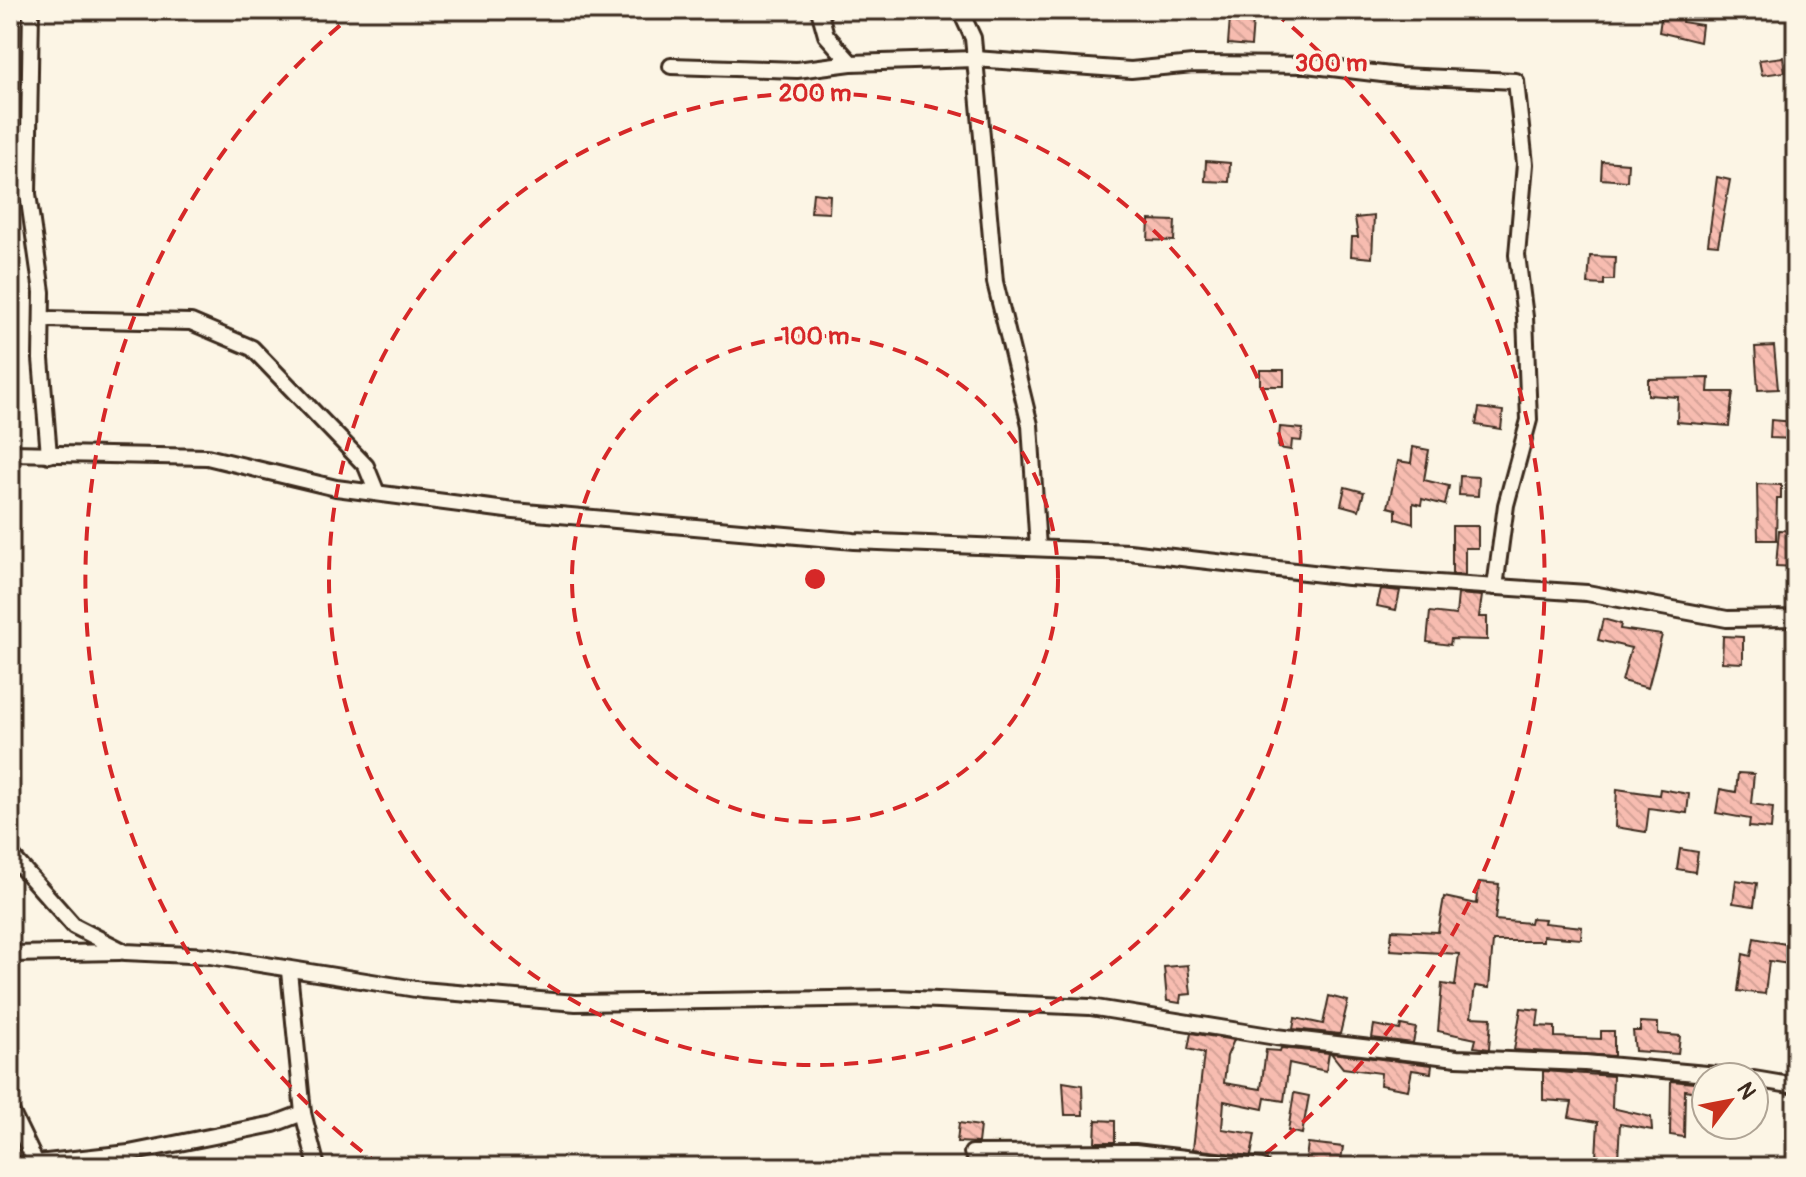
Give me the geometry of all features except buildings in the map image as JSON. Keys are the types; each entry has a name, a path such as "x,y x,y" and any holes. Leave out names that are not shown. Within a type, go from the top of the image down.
{"street":[{"path":"31,10 28,194 43,319 41,359 49,455"},
{"path":"819,10 826,35 851,63"},
{"path":"960,10 973,38 995,282 1030,425 1038,548"},
{"path":"671,66 797,70 851,63 975,59 1131,70 1193,64 1306,65 1399,76 1516,81 1525,164 1517,255 1525,317 1529,420 1506,505 1495,587"},
{"path":"43,319 191,322 252,348 366,466 377,493"},
{"path":"10,453 207,457 336,488 514,511 839,539 1129,552 1348,577 1587,593 1727,619 1796,618"},
{"path":"10,854 74,926 125,952"},
{"path":"10,954 125,952 210,956 422,990 576,1003 894,998 1090,1007 1276,1037 1457,1058 1585,1063 1690,1072"},
{"path":"289,971 303,1113 317,1167"},
{"path":"1770,1082 1796,1086"},
{"path":"10,1109 38,1166"},
{"path":"10,1166 38,1166 129,1153 274,1124 303,1113"},
{"path":"972,1153 1135,1152 1262,1167"}]}
